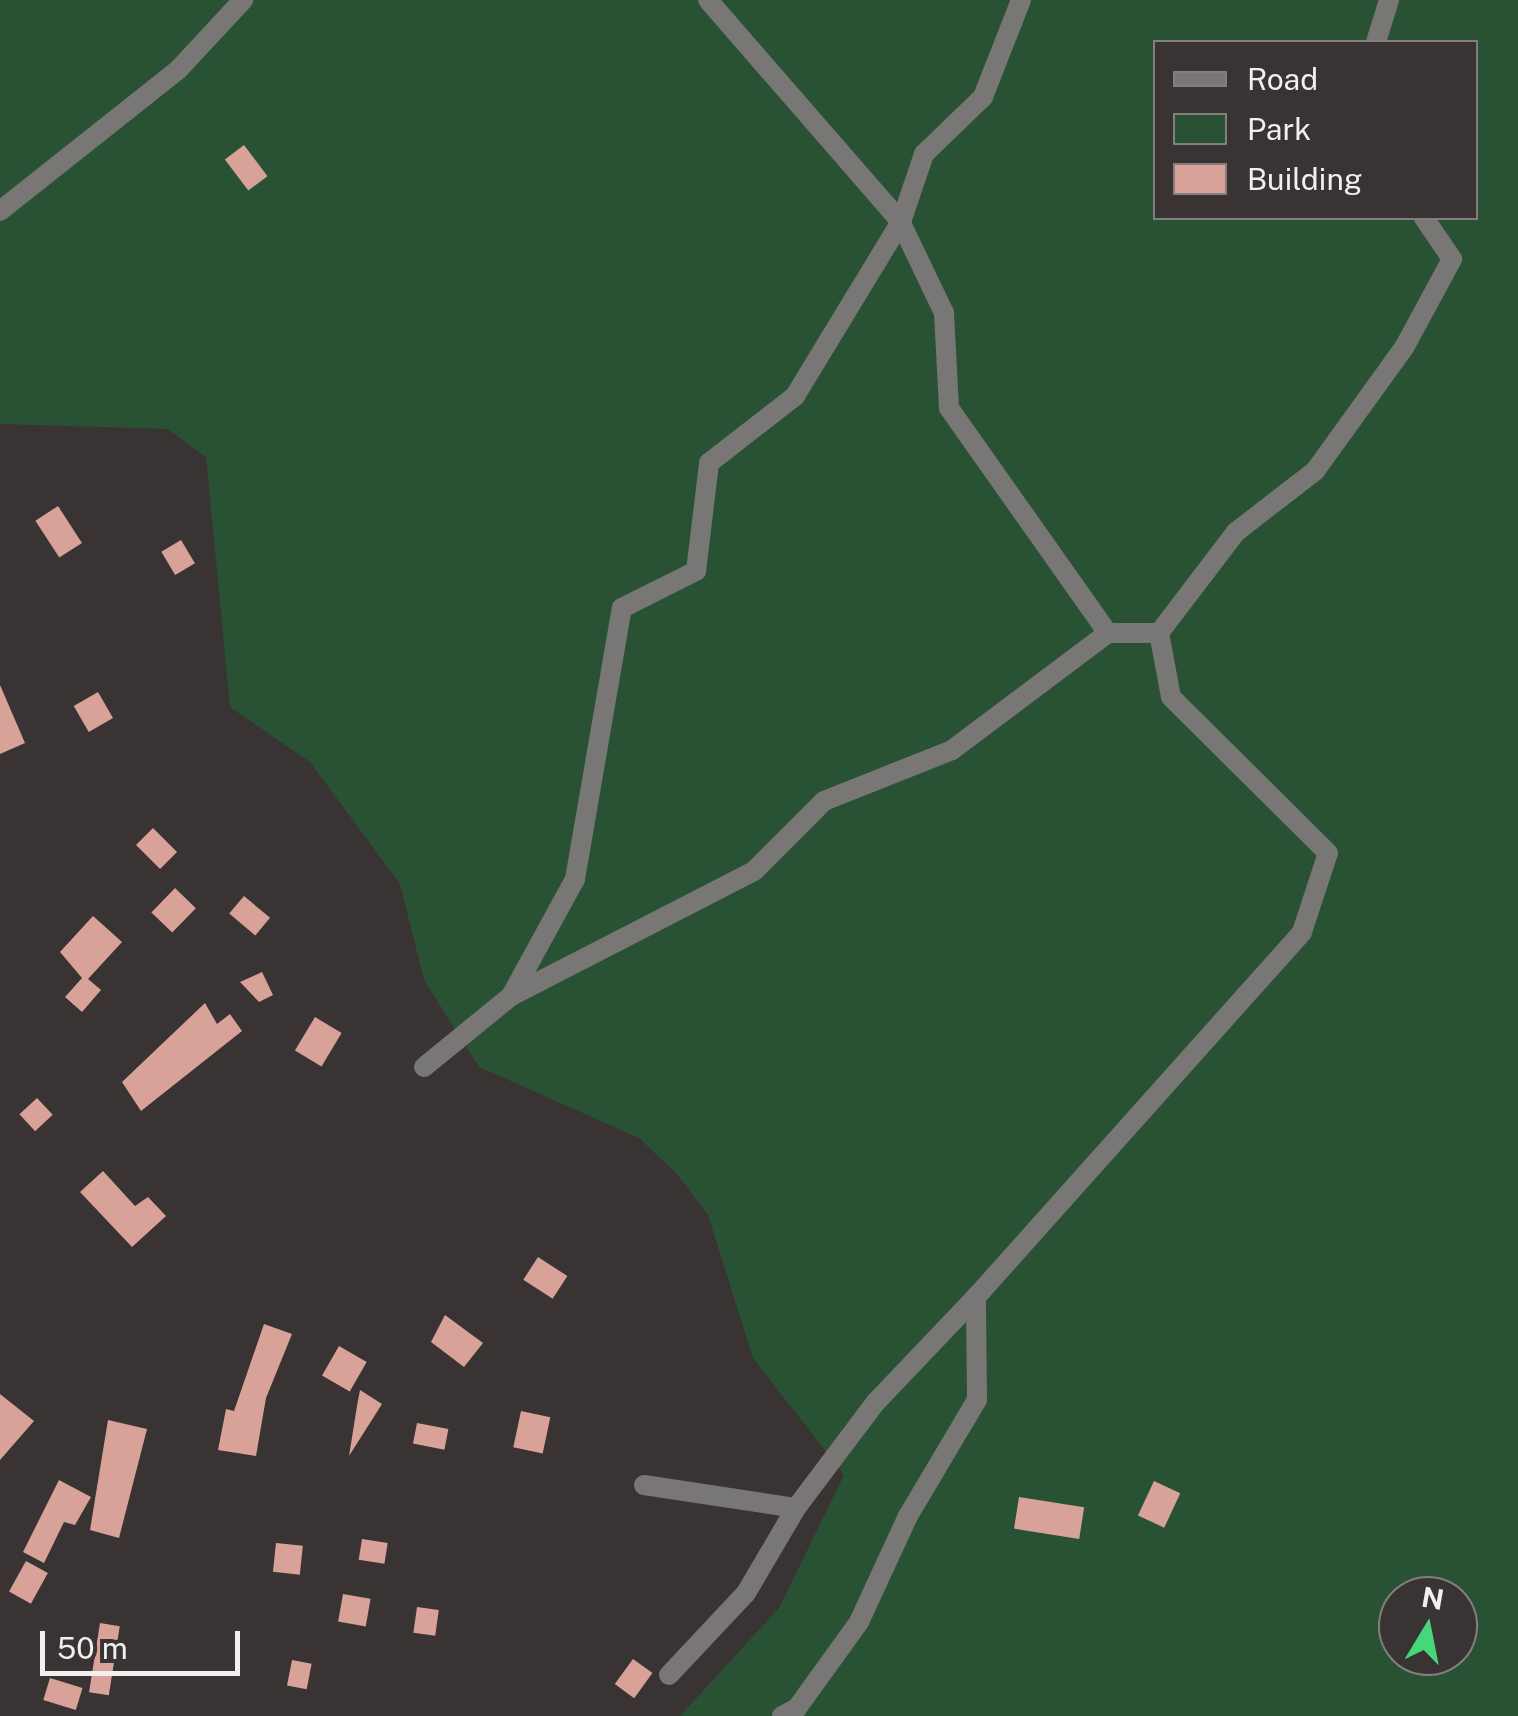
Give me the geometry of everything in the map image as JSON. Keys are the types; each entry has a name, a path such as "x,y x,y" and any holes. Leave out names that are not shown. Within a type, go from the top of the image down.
{"street":[{"path":"0,211 178,70 243,0"},
{"path":"708,0 901,222 944,313 950,408 1108,633"},
{"path":"511,996 575,878 622,608 696,571 709,463 795,396 901,222 924,154 983,97 1020,0"},
{"path":"1376,0 1376,39"},
{"path":"1376,39 1390,0"},
{"path":"670,1675 746,1593 796,1508 876,1402 976,1297 1302,932 1328,853 1172,697 1159,634 1236,532 1315,471 1406,346 1452,259 1425,220"},
{"path":"424,1067 511,996 754,871 824,800 952,750 1108,633 1159,634"},
{"path":"782,1716 796,1708 859,1622 908,1516 978,1400 976,1297"},
{"path":"644,1485 796,1508"}],"green space":[{"path":"0,0 1518,0 1518,1716 680,1716 779,1608 844,1475 753,1358 708,1215 676,1173 639,1138 479,1067 424,980 400,884 310,762 230,707 206,457 167,429 0,424"}],"building":[{"path":"244,145 267,176 248,191 225,159"},
{"path":"58,506 82,543 59,558 35,521"},
{"path":"181,540 195,563 175,575 161,552"},
{"path":"0,685 25,743 0,754"},
{"path":"98,692 113,718 89,732 74,706"},
{"path":"153,828 177,852 160,869 136,845"},
{"path":"175,888 196,908 172,933 151,912"},
{"path":"244,896 270,918 255,935 229,914"},
{"path":"93,916 122,942 88,979 101,990 82,1012 65,997 82,978 60,952"},
{"path":"262,972 273,995 259,1002 240,982"},
{"path":"205,1003 217,1024 230,1014 242,1031 141,1111 122,1082"},
{"path":"315,1017 342,1033 321,1066 295,1050"},
{"path":"37,1098 53,1115 35,1131 19,1114"},
{"path":"103,1171 135,1206 148,1197 166,1216 132,1247 80,1192"},
{"path":"538,1257 567,1276 553,1299 523,1280"},
{"path":"445,1315 483,1343 464,1367 431,1342"},
{"path":"264,1324 292,1334 266,1398 256,1456 218,1450 226,1409 234,1411"},
{"path":"339,1346 367,1362 350,1391 322,1375"},
{"path":"360,1390 382,1404 349,1456 357,1406"},
{"path":"0,1394 34,1421 0,1460"},
{"path":"521,1411 550,1417 543,1453 513,1447"},
{"path":"108,1420 147,1429 119,1538 90,1530"},
{"path":"417,1423 448,1429 444,1450 413,1444"},
{"path":"59,1480 91,1497 75,1525 64,1522 44,1563 23,1552"},
{"path":"1154,1481 1180,1493 1164,1528 1138,1515"},
{"path":"1019,1497 1084,1507 1079,1539 1014,1529"},
{"path":"362,1539 388,1543 384,1564 359,1560"},
{"path":"276,1543 303,1546 300,1575 273,1572"},
{"path":"26,1561 48,1573 31,1604 9,1592"},
{"path":"343,1594 371,1599 366,1626 338,1622"},
{"path":"417,1607 439,1610 435,1636 413,1633"},
{"path":"100,1623 120,1626 109,1695 89,1692"},
{"path":"633,1659 652,1673 634,1698 615,1684"},
{"path":"292,1660 312,1664 307,1689 287,1686"},
{"path":"50,1678 83,1688 76,1710 43,1700"}]}
